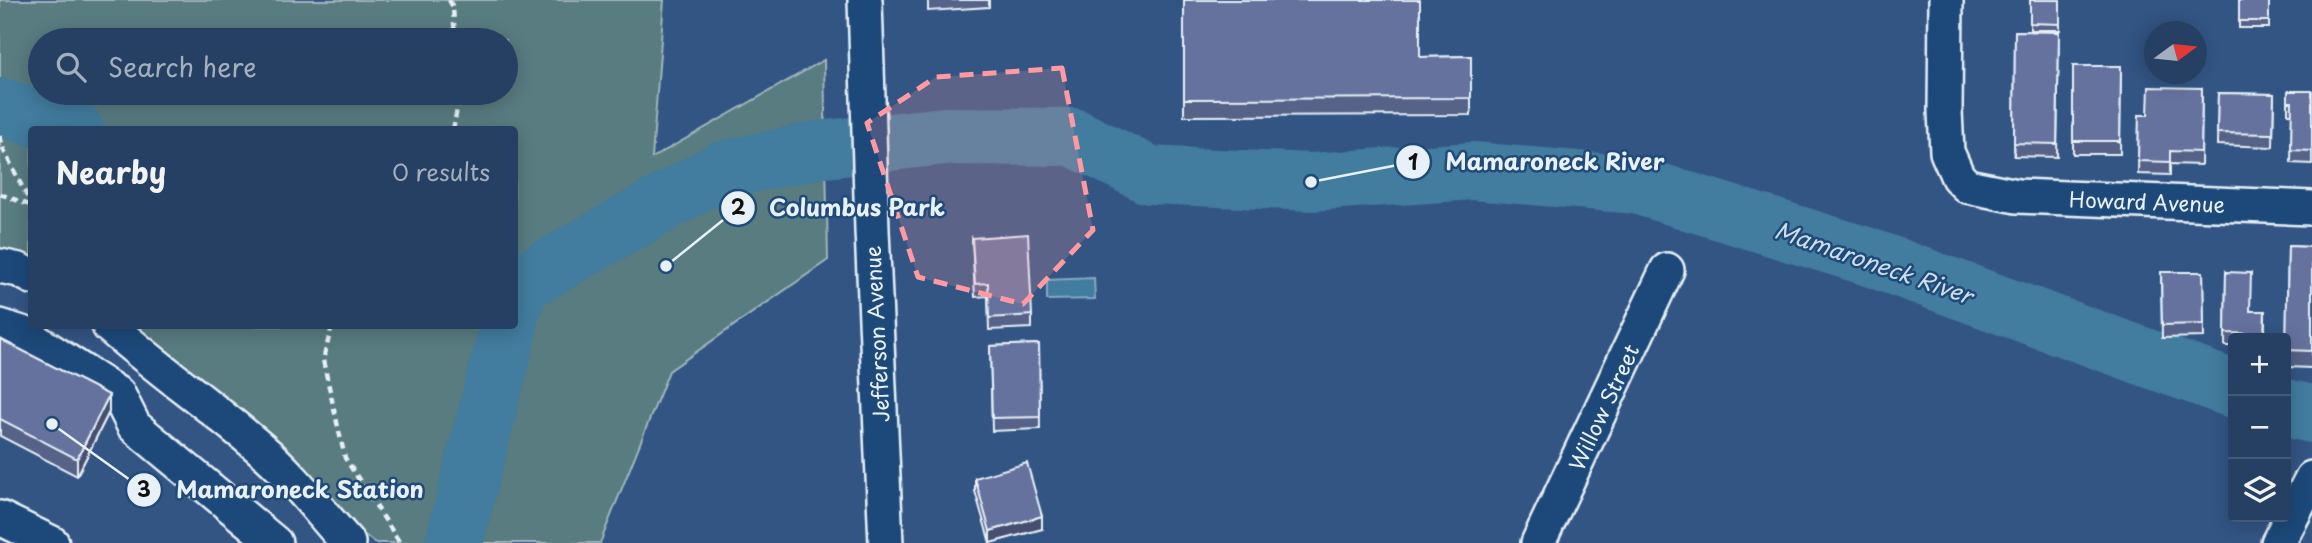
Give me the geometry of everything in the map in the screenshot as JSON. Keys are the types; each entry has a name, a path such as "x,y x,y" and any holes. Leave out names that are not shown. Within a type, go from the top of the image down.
{"street":[{"name":"Jefferson Avenue","path":"865,0 886,543"},
{"name":"Howard Avenue","path":"1947,0 1947,152 1958,177 1966,186 2017,196 2312,208"},
{"path":"0,266 28,275"},
{"name":"Willow Street","path":"1538,543 1667,270"},
{"path":"0,326 25,334 118,394 134,426 275,543"},
{"path":"112,329 262,449 306,494 341,542"},
{"path":"118,394 147,359"},
{"path":"2278,543 2312,478"},
{"path":"0,518 52,543"}],"path":[{"path":"449,0 453,7 455,28"},
{"path":"454,126 458,105"},
{"path":"0,136 4,151 28,198"},
{"path":"0,194 28,204"},
{"path":"331,329 323,360 345,458 400,543"}],"highlighted area":[{"path":"1062,68 1093,230 1023,304 918,277 867,123 936,77"}],"green space":[{"path":"0,0 664,0 652,158 824,60 828,260 669,371 600,543 375,543 102,329 518,329 518,126 28,126 28,271 0,248"}],"water":[{"path":"1094,278 1095,299 1047,300 1047,280"}],"building":[{"path":"1184,0 1420,0 1420,57 1471,56 1471,98 1184,99"},
{"path":"2030,0 2060,0 2060,24 2030,23"},
{"path":"2239,0 2269,0 2269,21 2239,21"},
{"path":"2015,31 2059,32 2057,144 2014,143"},
{"path":"2073,66 2121,66 2120,141 2073,141"},
{"path":"2149,87 2202,88 2201,152 2170,151 2170,162 2138,161 2139,115 2148,115"},
{"path":"2288,91 2312,91 2312,151 2291,150 2292,102 2288,102"},
{"path":"2218,93 2274,94 2273,134 2217,133"},
{"path":"1028,234 1032,315 989,318 988,283 975,284 972,238"},
{"path":"2288,246 2312,247 2312,351 2291,350 2291,333 2286,333"},
{"path":"2161,272 2203,272 2204,324 2162,325"},
{"path":"2226,272 2251,273 2250,311 2265,311 2264,333 2225,333"},
{"path":"0,339 109,395 77,459 0,419"},
{"path":"1039,344 1040,417 992,418 990,346"},
{"path":"1027,463 1042,516 990,531 975,478"}],"waterway":[{"path":"0,107 62,126"},
{"name":"Mamaroneck River","path":"518,291 520,284 722,170 816,150 945,136 1073,137 1149,175 1311,182 1473,171 1636,185 1866,256 2228,387"},
{"name":"Mamaroneck River","path":"454,543 508,329"},
{"name":"Mamaroneck River","path":"2291,409 2312,414"}],"place":[{"name":"Mamaroneck River","path":"1311,182"},
{"name":"Columbus Park","path":"666,266"},
{"name":"Mamaroneck Station","path":"52,424"}]}
